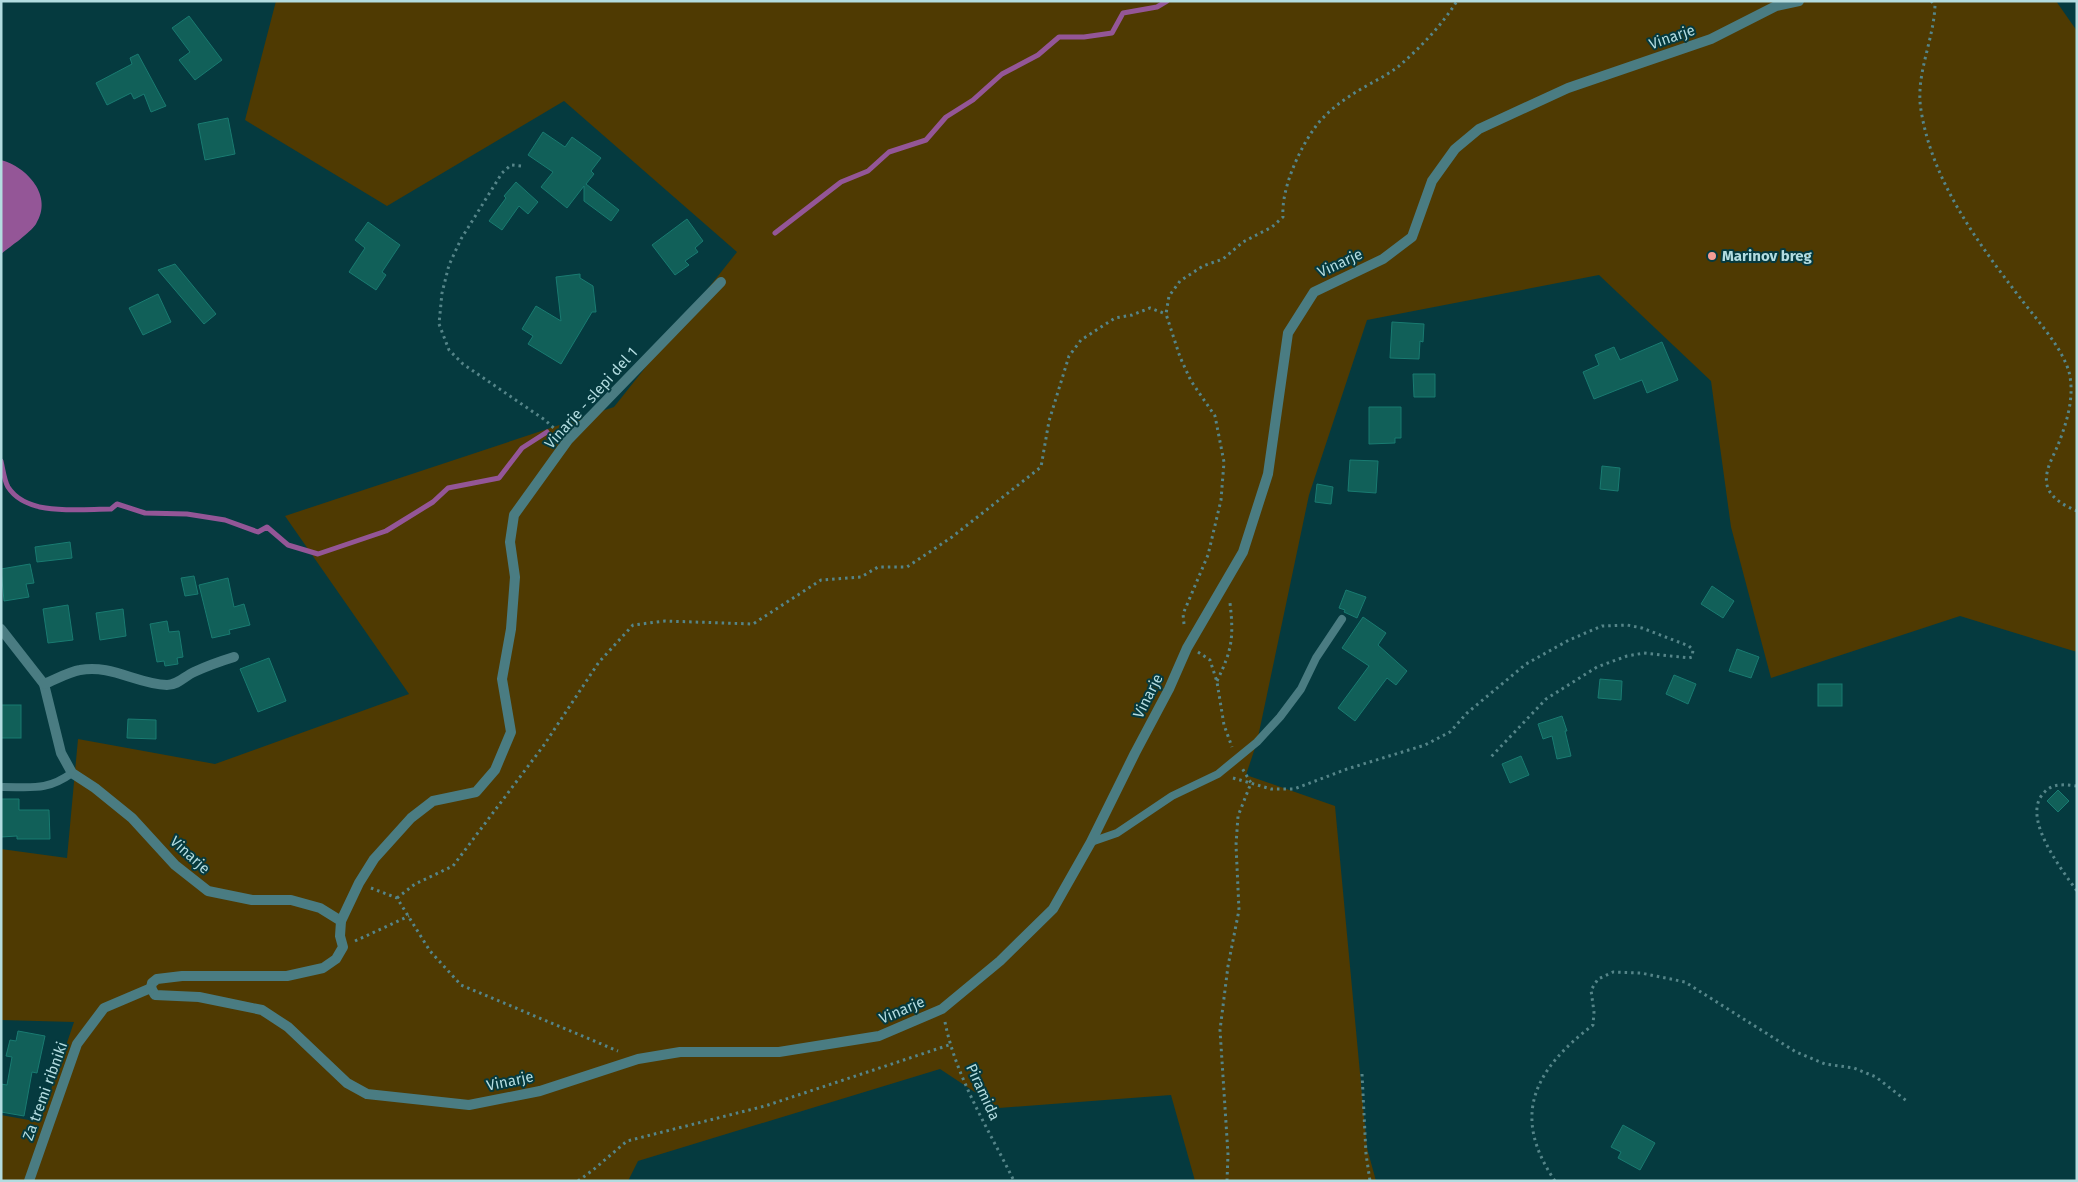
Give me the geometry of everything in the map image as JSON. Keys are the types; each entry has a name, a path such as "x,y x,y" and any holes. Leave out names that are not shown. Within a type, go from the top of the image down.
{"street":[{"name":"Vinarje","path":"150,988 155,995 199,997 262,1010 288,1027 347,1083 368,1094 469,1105 540,1091 638,1059 680,1052 779,1052 870,1038 942,1010 1000,961 1053,909 1091,842 1134,752 1169,689 1186,648 1227,582 1243,552 1268,474 1288,334 1314,292 1383,259 1412,237 1432,181 1455,149 1479,129 1568,88 1711,39 1776,6 1798,1"},
{"name":"Vinarje - slepi del 1","path":"341,921 359,883 374,859 411,818 433,802 476,792 495,770 510,732 502,679 511,629 514,594 515,577 510,542 514,515 568,440 721,282"},
{"name":"Vinarje","path":"1,629 44,684 61,753 72,773 95,788 132,818 175,865 208,891 252,900 291,900 320,908 341,921"},
{"path":"44,684 79,670 97,668 157,684 169,685 178,682 191,673 234,657"},
{"path":"150,988 157,979 182,976 287,976 323,968 336,959 343,947 340,936 341,921"},
{"name":"Za tremi ribniki","path":"29,1181 77,1044 104,1008 150,988"}],"lane":[{"path":"1091,842 1117,833 1172,796 1218,774 1237,759 1280,717 1301,689 1316,658 1342,619"},
{"path":"3,787 46,787 60,782 72,773"}],"path":[{"path":"1251,783 1237,759 1224,725 1210,660 1186,648 1183,614 1208,556 1221,500 1224,462 1215,416 1191,381 1180,357 1166,314 1169,296 1180,281 1203,266 1223,259 1243,242 1272,227 1283,218 1282,208 1286,186 1300,153 1316,126 1331,110 1352,94 1398,67 1432,34 1457,1"},
{"path":"1931,1 1935,6 1935,17 1921,81 1920,95 1920,109 1929,146 1950,194 1959,209 2000,272 2061,354 2069,371 2072,392 2068,414 2046,482 2051,494 2077,512"},
{"path":"521,166 511,165 502,172 460,239 449,265 444,284 439,324 449,350 463,364 545,420 568,440"},
{"path":"397,898 415,884 453,866 544,745 599,662 633,625 666,621 754,624 821,580 861,577 878,567 907,567 952,537 1041,467 1049,421 1069,356 1081,340 1115,318 1132,315 1150,308 1166,314"},
{"path":"1216,682 1229,656 1233,628 1227,582"},
{"path":"1218,774 1271,789 1294,789 1346,769 1425,745 1450,732 1467,713 1526,664 1569,640 1602,626 1627,625 1642,628 1688,646 1693,650 1692,657 1689,658 1644,653 1627,656 1597,667 1546,699 1489,759"},
{"path":"1227,1181 1228,1154 1220,1030 1228,966 1239,910 1236,844 1238,816 1251,783"},
{"path":"2077,786 2060,784 2044,791 2038,802 2036,812 2037,820 2047,844 2077,891"},
{"path":"359,883 397,898 430,951 460,984 638,1059"},
{"path":"343,947 409,916"},
{"path":"1555,1181 1548,1170 1536,1140 1531,1115 1534,1096 1542,1078 1556,1058 1593,1025 1594,1012 1591,990 1598,979 1613,972 1641,974 1686,982 1796,1052 1825,1064 1854,1068 1876,1077 1908,1102"},
{"name":"Piramida","path":"942,1010 949,1045 971,1095 1014,1181"},
{"path":"578,1181 627,1141 765,1106 949,1045"},
{"path":"1362,1074 1366,1154 1370,1181"}],"shaded area":[{"path":"276,1 2056,1 2077,31 2077,652 1960,616 1771,678 1731,527 1711,381 1599,275 1367,320 1309,495 1257,742 1246,775 1335,806 1367,1148 1376,1181 1195,1181 1171,1095 999,1108 940,1069 638,1161 628,1181 1,1181 1,1115 40,1122 74,1022 1,1020 1,849 67,858 78,739 215,764 409,694 285,516 614,407 737,252 564,101 387,206 245,120"},
{"path":"1,160 20,169 28,176 40,193 42,203 41,213 33,228 1,254"}],"building":[{"path":"189,16 222,60 195,80 179,60 190,52 172,28"},
{"path":"138,54 166,106 151,112 144,94 134,99 131,93 107,105 96,83 132,64 130,58"},
{"path":"228,118 235,154 205,160 198,124"},
{"path":"543,132 565,147 572,137 601,158 591,171 594,174 586,184 619,210 611,221 584,201 584,186 567,208 541,187 553,172 528,155"},
{"path":"516,182 538,202 528,214 519,206 502,230 489,221 506,198 504,196"},
{"path":"687,219 703,241 695,248 698,252 685,261 689,265 675,275 652,245"},
{"path":"368,222 400,245 382,272 386,275 376,290 349,272 365,248 355,240"},
{"path":"175,264 216,314 204,324 158,270"},
{"path":"580,274 580,278 593,286 596,312 592,312 561,364 528,344 533,336 522,329 536,306 561,321 556,277"},
{"path":"158,294 171,322 143,335 129,308"},
{"path":"1392,322 1424,324 1423,342 1420,341 1419,359 1390,358"},
{"path":"1662,342 1678,380 1647,393 1642,380 1594,399 1583,372 1599,365 1595,355 1614,347 1620,360"},
{"path":"1413,374 1435,374 1435,397 1414,397"},
{"path":"1369,407 1401,407 1401,438 1395,438 1395,443 1369,444"},
{"path":"1350,460 1378,461 1376,493 1348,491"},
{"path":"1602,466 1620,468 1618,491 1600,489"},
{"path":"1317,484 1333,487 1331,504 1315,502"},
{"path":"70,542 72,558 37,562 35,547"},
{"path":"30,564 34,583 26,584 29,597 4,601 1,569"},
{"path":"194,576 198,594 185,596 181,578"},
{"path":"228,578 234,607 244,604 250,625 229,630 230,634 212,638 199,585"},
{"path":"1712,586 1734,601 1723,618 1701,604"},
{"path":"1346,590 1366,597 1357,618 1339,608"},
{"path":"68,605 73,640 48,643 43,609"},
{"path":"123,609 126,636 100,640 96,613"},
{"path":"1363,617 1386,633 1378,645 1407,671 1396,685 1387,678 1355,721 1338,708 1369,666 1342,648"},
{"path":"167,621 169,632 179,631 183,657 177,658 178,664 165,666 164,661 157,662 150,624"},
{"path":"1737,649 1759,657 1751,678 1729,671"},
{"path":"269,658 286,701 258,712 240,669"},
{"path":"1674,675 1696,684 1688,704 1666,694"},
{"path":"1600,679 1622,681 1621,700 1598,698"},
{"path":"1818,684 1842,684 1842,706 1818,706"},
{"path":"1,705 21,705 21,738 1,738"},
{"path":"1562,716 1567,731 1565,731 1571,756 1557,759 1552,736 1543,739 1538,724"},
{"path":"128,719 156,720 156,739 127,738"},
{"path":"1521,756 1529,775 1510,783 1502,764"},
{"path":"2058,790 2069,801 2058,812 2047,801"},
{"path":"1,799 19,799 19,810 49,810 50,839 17,839 17,836 1,837"},
{"path":"18,1031 45,1036 37,1073 32,1072 24,1116 1,1112 1,1084 7,1085 12,1057 6,1056 10,1040 16,1041"},
{"path":"1623,1125 1655,1143 1640,1170 1618,1158 1621,1152 1611,1147"}],"waterway":[{"path":"775,233 841,182 868,171 889,152 926,140 946,117 973,100 1002,74 1038,55 1059,37 1084,37 1112,33 1123,13 1157,7 1167,1"},
{"path":"1,461 8,487 17,497 41,507 70,510 111,509 117,504 145,513 187,514 225,520 258,532 267,527 288,545 318,554 386,531 433,502 448,488 499,478 522,448 547,432"}],"place":[{"name":"Marinov breg","path":"1712,256"}]}
